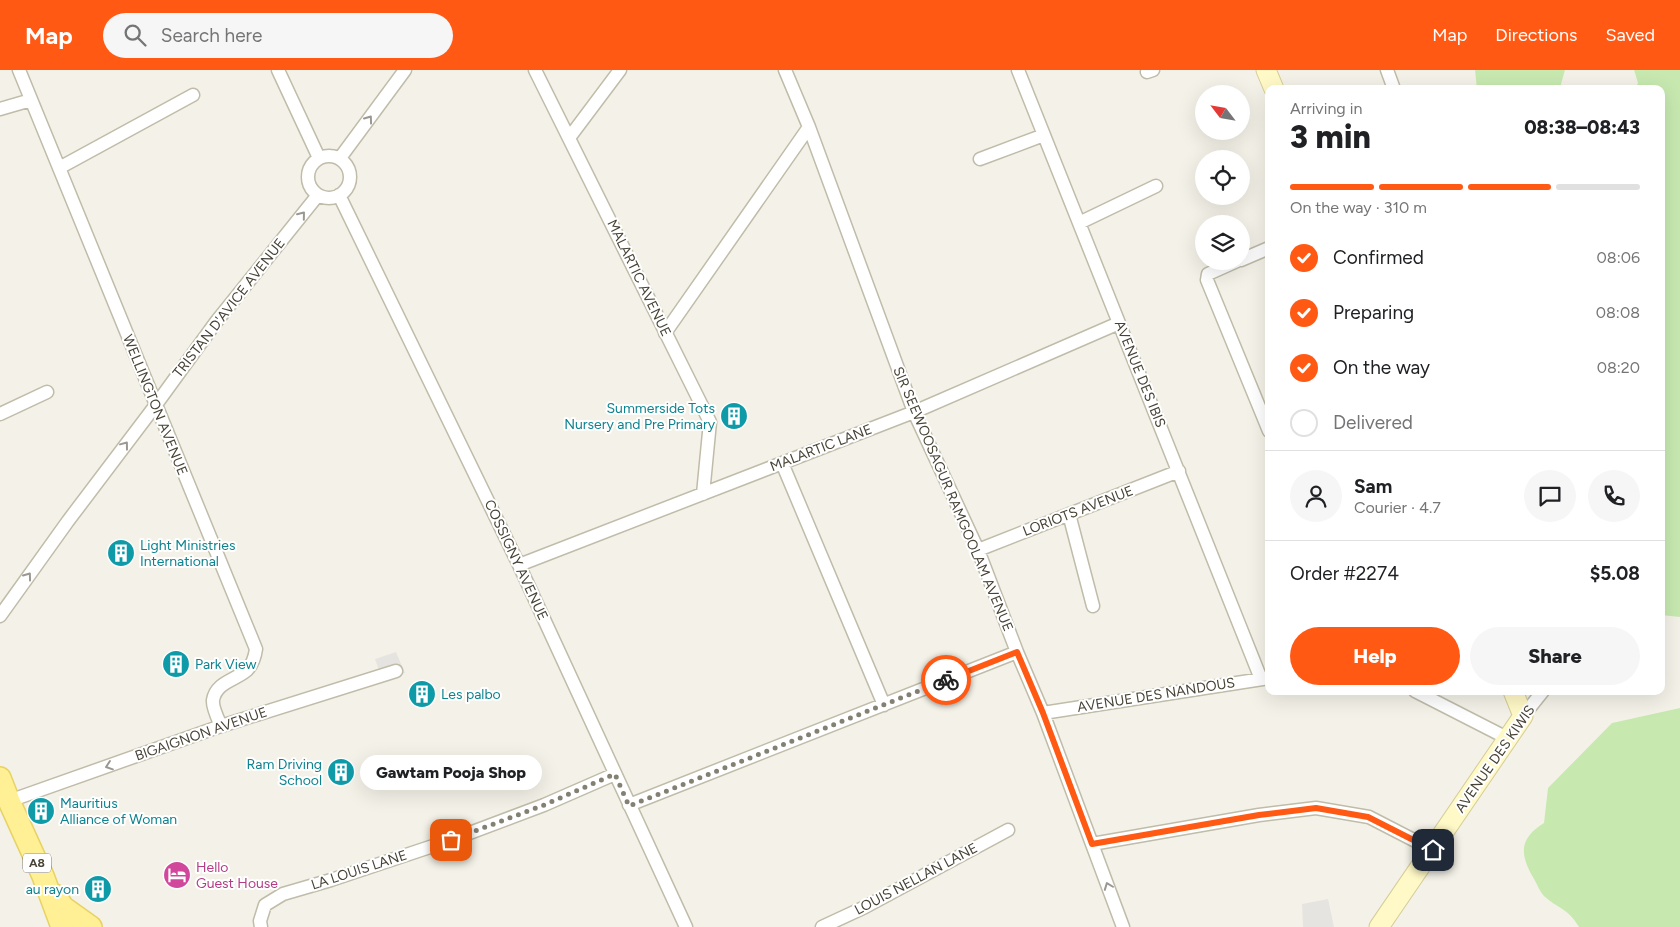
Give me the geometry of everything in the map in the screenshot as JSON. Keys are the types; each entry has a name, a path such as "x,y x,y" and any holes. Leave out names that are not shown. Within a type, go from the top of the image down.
{"main road":[{"path":"1266,70 1272,85"},
{"path":"1515,695 1523,716"},
{"name":"AVENUE DES KIWIS","path":"1379,927 1523,716"},
{"name":"A8","path":"0,778 43,876 62,927"},
{"path":"43,876 63,907 91,927"}],"street":[{"name":"WELLINGTON AVENUE","path":"19,70 155,406 256,648 254,659 248,669 225,683 218,690 213,701 221,726"},
{"path":"278,70 319,158"},
{"path":"340,158 405,70"},
{"name":"MALARTIC AVENUE","path":"535,70 710,422 704,494"},
{"path":"569,138 620,70"},
{"name":"SIR SEEWOOSAGUR RAMGOOLAM AVENUE","path":"785,70 914,412 978,550 1017,652 1043,713 1123,927"},
{"name":"AVENUE DES IBIS","path":"1018,70 1178,472 1265,678"},
{"path":"1387,70 1393,85"},
{"path":"59,168 193,95"},
{"path":"0,109 31,100"},
{"path":"666,333 808,127"},
{"path":"980,159 1044,135"},
{"path":"326,155 333,156 340,158 346,163 350,177 349,184 339,195 326,198 318,196 309,184 307,178 308,170 319,158 326,155"},
{"path":"1079,223 1156,186"},
{"name":"COSSIGNY AVENUE","path":"339,195 519,565 686,927"},
{"name":"TRISTAN D'AVICE AVENUE","path":"0,616 216,322 318,196"},
{"path":"1250,256 1265,250"},
{"path":"1217,270 1208,274 1207,280 1265,421"},
{"name":"MALARTIC LANE","path":"519,565 914,412 1119,323"},
{"path":"0,414 47,392"},
{"path":"782,463 884,704"},
{"name":"LORIOTS AVENUE","path":"978,550 1178,472"},
{"path":"1069,514 1093,606"},
{"path":"629,806 1017,652"},
{"name":"BIGAIGNON AVENUE","path":"9,801 221,726 396,671"},
{"name":"AVENUE DES NANDOUS","path":"1043,713 1265,678"},
{"path":"1424,695 1507,738"},
{"name":"AVENUE DES KIWIS","path":"1523,716 1539,695"},
{"name":"LA LOUIS LANE","path":"261,927 260,922 265,905 283,894 451,840 544,805 615,774"},
{"path":"1092,844 1259,815 1316,808 1368,817 1433,850"},
{"name":"LOUIS NELLAN LANE","path":"822,927 865,907 1008,830"}],"green space":[{"path":"1475,70 1565,70 1561,85 1477,85"},
{"path":"1634,70 1680,70 1680,617 1665,615 1665,85 1637,85"},
{"path":"1680,708 1680,927 1579,927 1567,912 1543,894 1529,870 1524,855 1526,841 1544,823 1548,788 1612,723"}],"shaded area":[{"path":"396,652 405,673 383,682 375,659"},
{"path":"1328,899 1334,927 1303,927 1302,904"}],"way so far":[{"path":"451,840 544,805 615,774 629,806 946,680"}],"place":[{"name":"Summerside Tots Nursery and Pre Primary","path":"734,416"},
{"name":"Light Ministries International","path":"121,553"},
{"name":"Park View","path":"176,664"},
{"name":"Les palbo","path":"422,694"},
{"name":"Ram Driving School","path":"341,772"},
{"name":"Mauritius Alliance of Woman","path":"41,811"},
{"name":"Gawtam Pooja Shop","path":"451,840"},
{"name":"Hello Guest House","path":"177,875"},
{"name":"au rayon","path":"98,889"}],"route":[{"path":"946,680 1017,652 1043,713 1092,844 1259,815 1316,808 1368,817 1433,850"}]}
